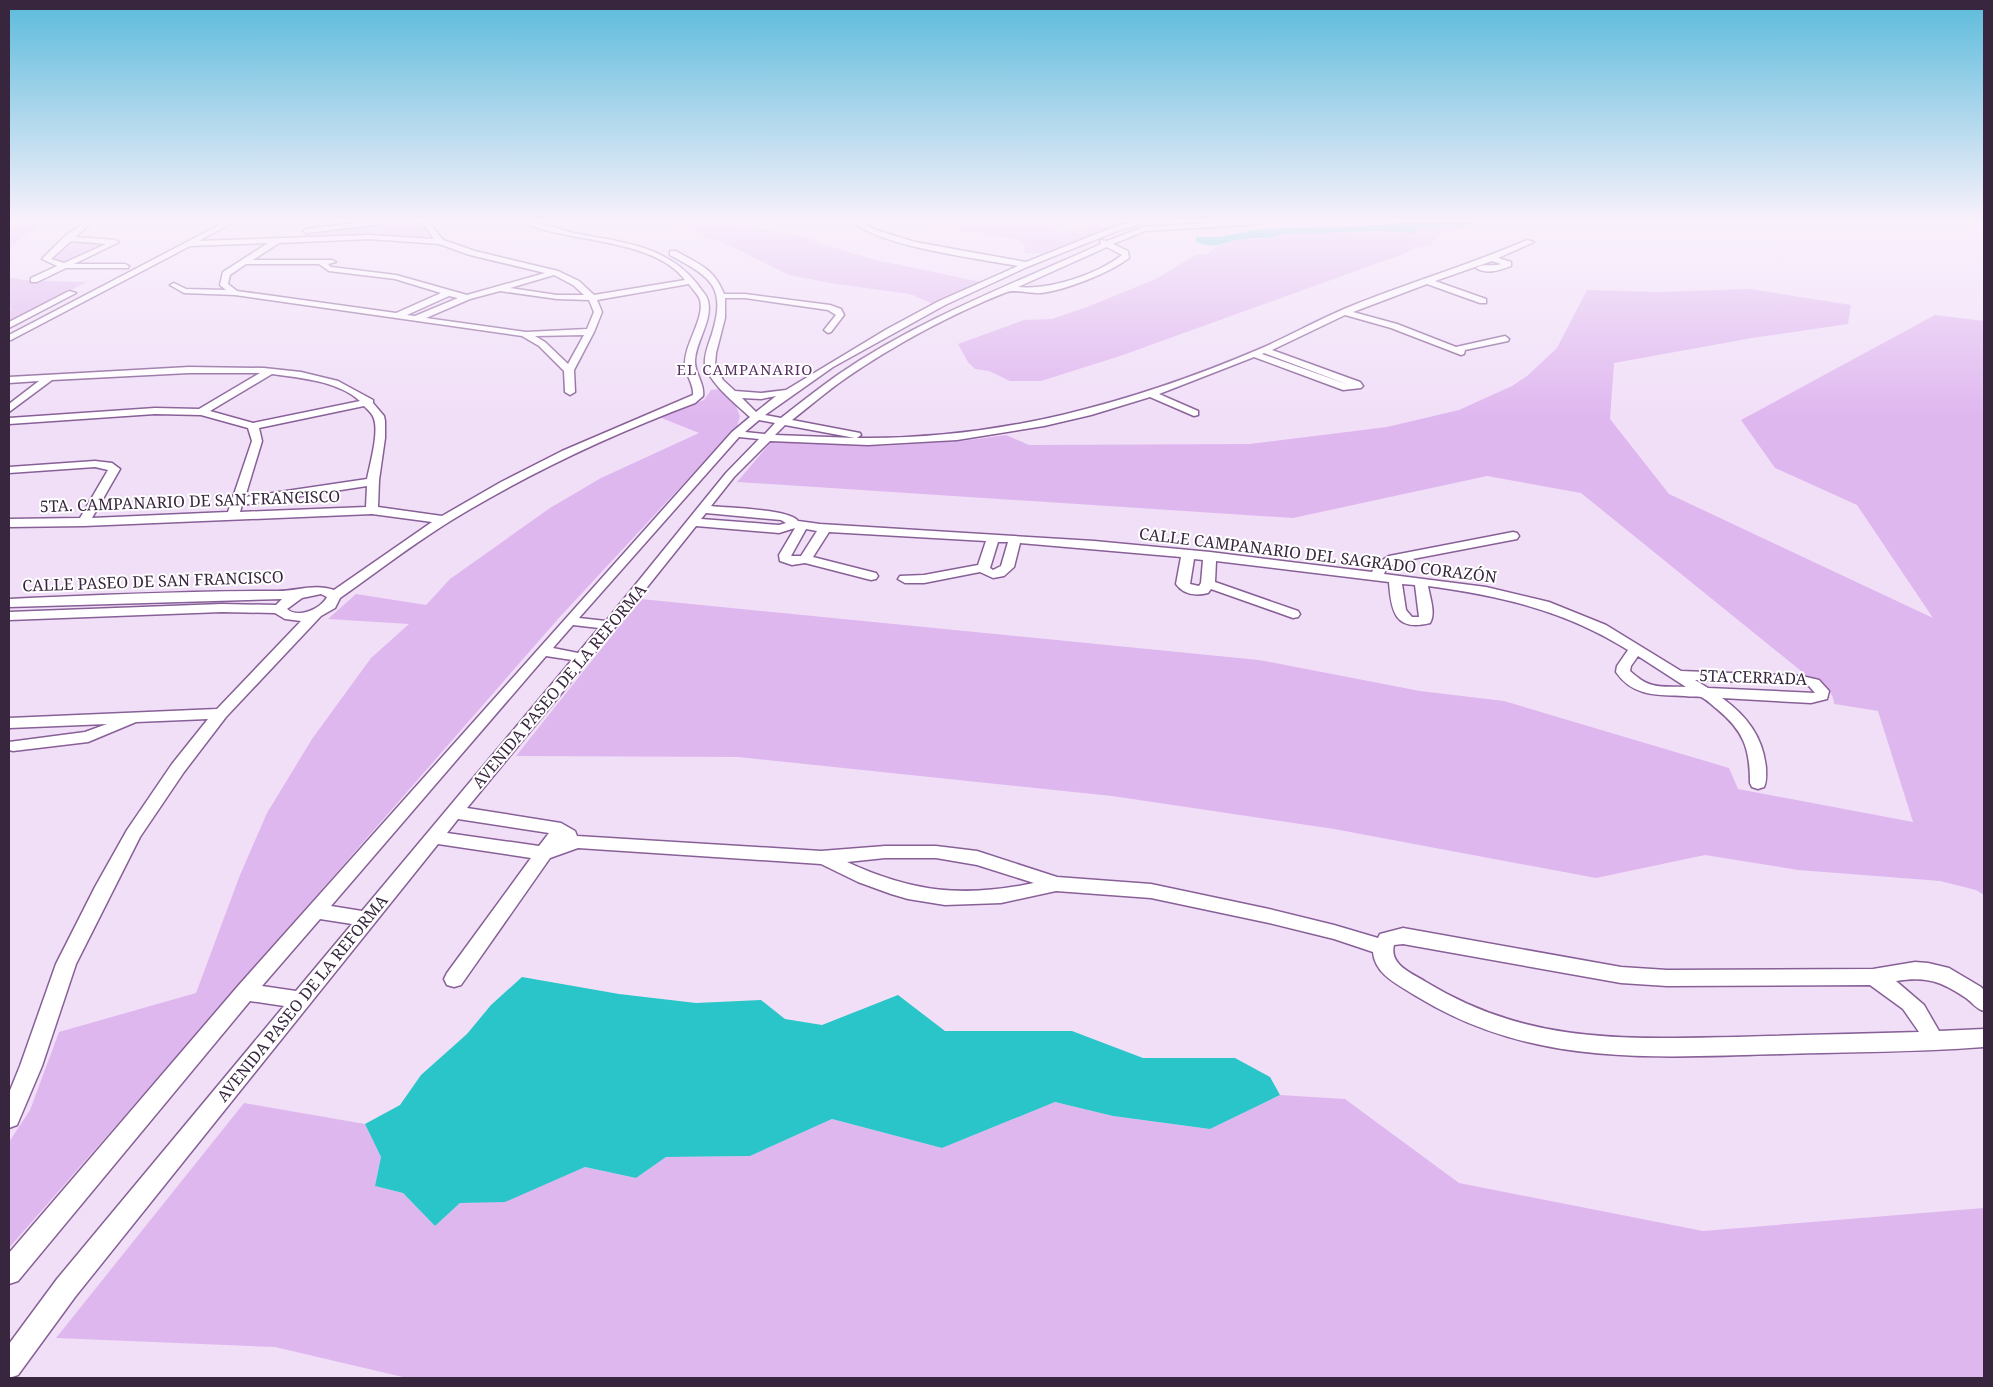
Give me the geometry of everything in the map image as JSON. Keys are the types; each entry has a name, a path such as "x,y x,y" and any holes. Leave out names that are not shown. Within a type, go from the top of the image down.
{"street":[{"path":"9,338 106,287"},
{"path":"178,287 184,291 235,293 327,305 337,312 370,317 417,319 524,334 590,332"},
{"path":"226,287 235,293"},
{"path":"428,287 467,297"},
{"path":"417,319 467,297 508,287"},
{"path":"570,392 569,370 590,332 598,312 593,300 580,287"},
{"path":"500,289 593,300 677,287"},
{"path":"9,1118 31,1066 66,964 104,886 134,834 178,768 221,714 316,613 330,605 334,596 444,520 556,457 644,418 691,401 698,396 698,386 691,372 690,354 694,338 703,318 704,301 696,287"},
{"path":"717,287 721,296 721,318 711,353 710,365 719,381 755,416 892,440"},
{"name":"AVENIDA PASEO DE LA REFORMA","path":"9,1272 245,992 569,621 736,434 755,416 819,371 888,331 980,287"},
{"path":"997,287 1007,289 1044,290 1055,287"},
{"name":"AVENIDA PASEO DE LA REFORMA","path":"9,1366 66,1288 454,812 583,658 730,475 782,422 843,376 910,336 1011,287"},
{"path":"736,434 829,442 955,437 1001,432 1088,413 1148,394 1264,350 1344,312 1414,287"},
{"path":"1442,287 1483,301"},
{"path":"9,325 79,290"},
{"path":"396,317 448,293"},
{"path":"721,296 745,296 830,308 838,311 840,316 828,330"},
{"path":"41,309 65,308"},
{"path":"1344,312 1399,327 1458,351 1505,339"},
{"path":"524,334 542,344 569,370"},
{"path":"1254,354 1346,388 1358,386 1357,384 1264,350"},
{"path":"9,380 222,369 271,371 305,375 329,382 354,391 369,402 380,418 380,441 373,482 372,510"},
{"path":"201,412 271,371"},
{"path":"9,409 50,377"},
{"path":"732,394 761,396 790,390"},
{"path":"1148,394 1194,413"},
{"path":"9,396 25,395"},
{"path":"9,420 155,411 201,412 253,426 369,402"},
{"path":"233,516 257,441 253,426"},
{"path":"9,470 96,464 108,465 114,469 84,522"},
{"path":"238,502 373,482"},
{"name":"5TA. CAMPANARIO DE SAN FRANCISCO","path":"9,523 84,522 372,510 444,520"},
{"name":"CALLE CAMPANARIO DEL SAGRADO CORAZÓN","path":"698,515 779,529 798,525 1015,539 1210,556 1421,583 1527,600 1571,615 1636,648 1704,693 1736,718 1751,738 1758,769 1758,783"},
{"path":"798,525 784,554 784,558 792,561 805,559 871,576"},
{"path":"805,559 825,528"},
{"path":"1376,577 1381,567 1393,559 1513,536"},
{"path":"983,568 993,538"},
{"path":"905,579 924,579 983,568 992,574 999,574 1005,571 1008,566 1015,539"},
{"path":"1188,554 1183,584 1190,590 1203,590 1208,584 1210,556"},
{"path":"1395,580 1400,614 1412,621 1424,620 1426,614 1421,583"},
{"path":"1208,584 1293,614"},
{"name":"CALLE PASEO DE SAN FRANCISCO","path":"9,603 298,594 316,590 324,591 334,596"},
{"path":"280,609 283,604 298,594"},
{"path":"29,615 44,602"},
{"name":"CALLE PASEO DE SAN FRANCISCO","path":"9,616 222,608 280,609 287,616 295,617 316,613"},
{"path":"569,621 609,625"},
{"name":"5TA CERRADA","path":"1636,648 1624,666 1623,672 1638,686 1661,692 1811,698 1822,696 1822,691 1814,683 1802,680 1678,675"},
{"path":"543,651 583,658"},
{"path":"9,723 221,714"},
{"path":"11,748 88,737 136,718"},
{"path":"11,748 32,722"},
{"path":"454,812 561,829 578,842"},
{"path":"454,980 561,829"},
{"path":"434,837 544,853 578,842 821,858 885,852 936,852 977,858 1056,884 1151,891 1269,916 1334,932 1382,947"},
{"path":"821,858 871,880 908,892 948,897 988,899 1025,894 1056,884"},
{"path":"316,911 367,919"},
{"path":"1984,1003 1974,993 1942,974 1928,971 1915,970 1873,977 1667,978 1621,975 1404,936 1387,939 1382,947 1384,958 1390,968 1428,993 1485,1022 1540,1037 1586,1044 1703,1046 1932,1041 1984,1038"},
{"path":"1873,977 1900,993 1917,1009 1929,1030 1932,1041"},
{"path":"245,992 300,1000"}],"shaded area":[{"path":"9,287 78,287 9,321 9,311 12,309 9,307"},
{"path":"856,287 971,287 933,304 910,294"},
{"path":"1137,287 1312,287 1120,356 1041,381 1010,381 989,371 975,369 968,362 958,344 1024,320 1052,319"},
{"path":"1749,289 1851,305 1848,324 1752,338 1614,363 1610,419 1669,494 1933,618 1857,505 1775,468 1741,420 1935,315 1984,321 1984,895 1976,890 1940,881 1798,870 1705,855 1596,878 1334,829 1112,796 738,757 516,756 641,599 1259,660 1420,691 1504,701 1729,768 1738,789 1913,822 1878,711 1834,704 1831,694 1824,686 1806,675 1581,493 1487,476 1293,518 737,482 771,442 882,446 962,441 1006,435 1029,445 1249,444 1387,427 1459,410 1512,386 1527,376 1557,348 1587,290 1658,292"},
{"path":"719,389 735,404 740,416 737,426 558,619 9,1248 9,1142 30,1110 59,1032 196,993 240,875 267,813 312,739 371,658 409,624 328,619 356,594 426,605 450,579 550,508 601,478 699,433 659,417 704,400 711,390"},
{"path":"522,977 619,994 696,1003 761,1000 785,1019 822,1025 898,995 945,1031 1072,1031 1143,1058 1235,1058 1270,1077 1280,1095 1210,1129 1113,1116 1055,1102 942,1148 832,1119 750,1156 666,1157 636,1178 585,1167 505,1202 460,1203 435,1226 403,1193 375,1186 381,1157 365,1124 400,1105 421,1075 467,1034 491,1005"},
{"path":"1280,1095 1345,1099 1459,1183 1703,1231 1984,1208 1984,1378 407,1378 275,1347 56,1338 244,1103 365,1124 381,1157 375,1186 403,1193 435,1226 460,1203 505,1201 585,1167 636,1178 666,1157 750,1156 832,1119 942,1148 1055,1102 1113,1116 1210,1129"}],"district":[{"name":"EL CAMPANARIO","path":"745,370"}]}
